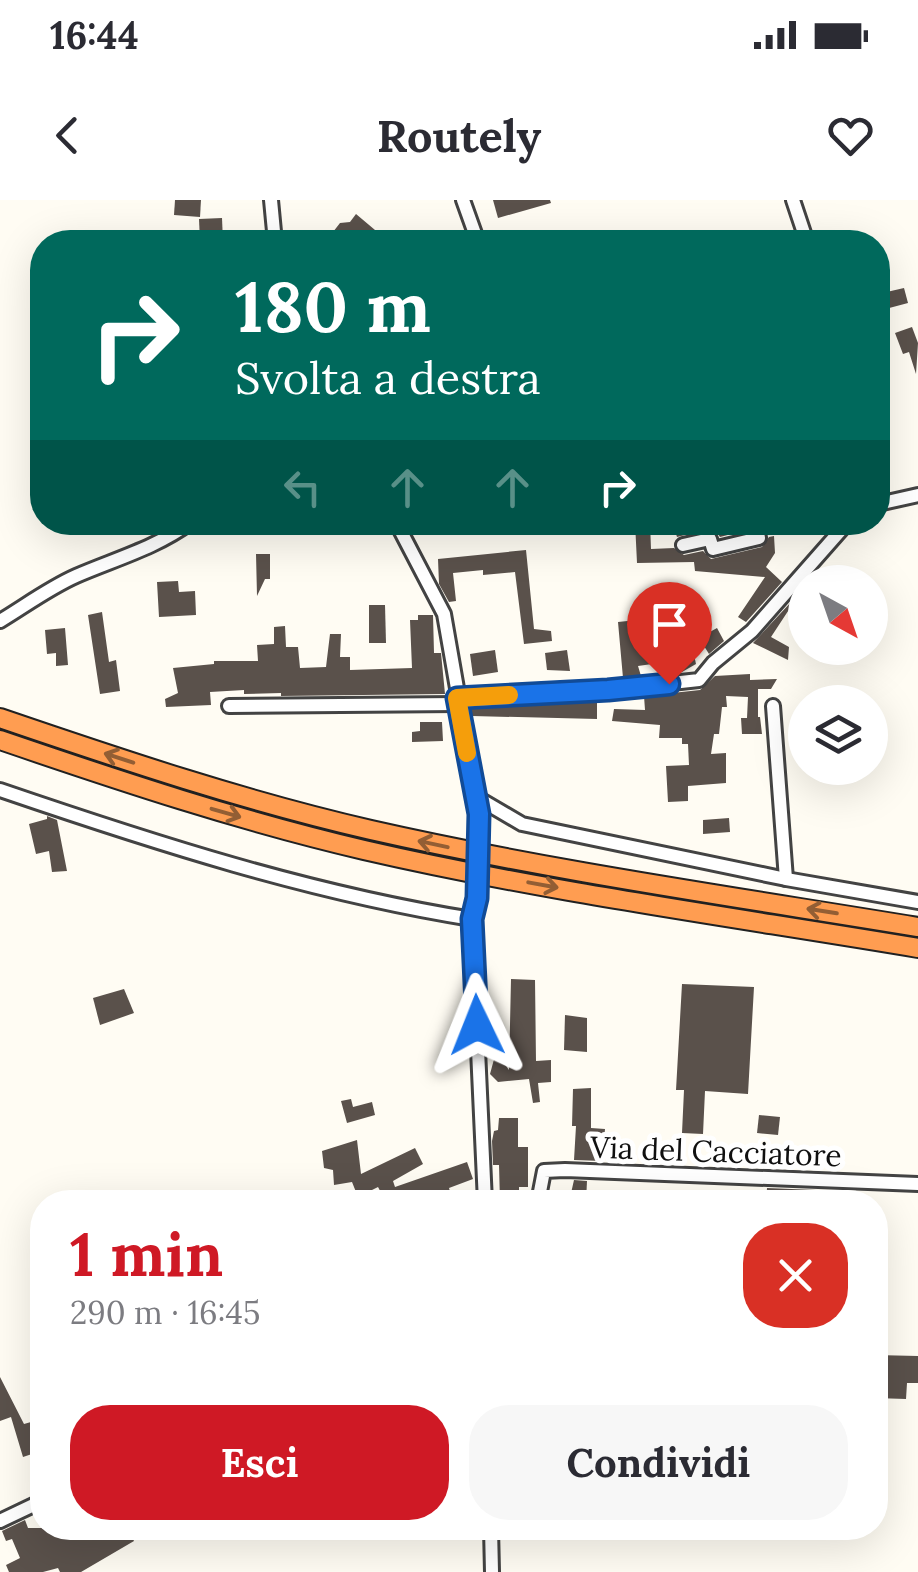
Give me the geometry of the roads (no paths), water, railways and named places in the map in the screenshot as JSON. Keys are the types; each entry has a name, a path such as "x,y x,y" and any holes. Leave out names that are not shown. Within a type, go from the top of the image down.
{"highway":[{"path":"0,718 223,791 369,830 532,863 918,927"},
{"path":"0,740 215,810 363,850 547,886 918,948"}],"street":[{"path":"271,200 275,230"},
{"path":"464,200 474,230"},
{"path":"792,200 803,230"},
{"path":"890,501 918,495"},
{"path":"0,621 71,578 174,535"},
{"path":"403,535 444,614 476,796 477,898 472,919 484,1190"},
{"path":"684,545 710,539 713,548 759,538 758,535"},
{"path":"229,706 458,700 699,680 713,663 752,632 837,535"},
{"path":"774,706 786,880"},
{"path":"0,790 162,846 284,880 472,919"},
{"path":"476,796 522,824 786,880 918,902"},
{"name":"Via del Cacciatore","path":"540,1190 544,1171 554,1170 918,1184"},
{"path":"0,1520 30,1506"},
{"path":"491,1540 492,1572"}]}
